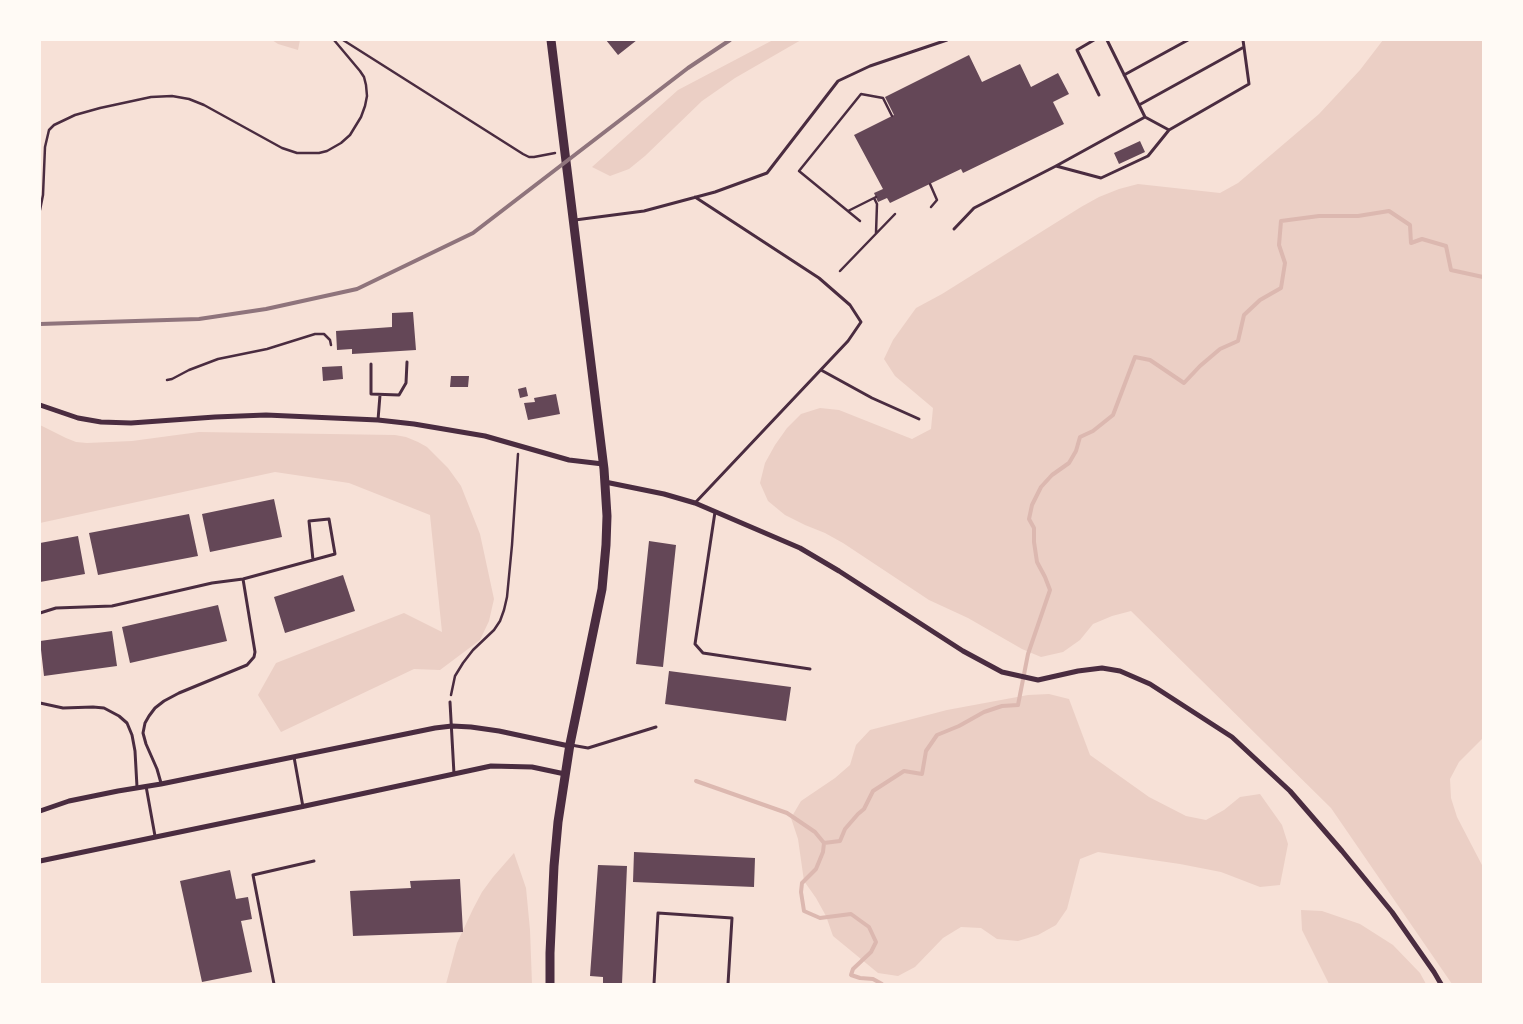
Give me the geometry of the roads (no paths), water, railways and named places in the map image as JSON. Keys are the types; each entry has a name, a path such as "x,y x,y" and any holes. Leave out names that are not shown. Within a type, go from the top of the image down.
{"main road":[{"path":"550,40 585,311 605,482 607,516 602,589 565,774 554,866 550,984"}],"street":[{"path":"40,405 78,418 101,422 132,423 215,417 266,416 378,420 485,436 569,460 603,464"},
{"path":"605,482 664,494 695,503 800,548 964,651 1002,672 1038,680 1102,668 1120,671 1150,684 1232,737 1290,791 1342,850 1392,912 1441,984"},
{"path":"40,811 69,802 137,787 161,784 452,726 471,727 570,745"},
{"path":"40,861 492,766 532,767 565,774"}],"lane":[{"path":"572,220 644,211 715,192 767,173 838,81 865,68 947,40"},
{"path":"1094,40 1077,50 1100,95"},
{"path":"1107,40 1145,117 1169,130"},
{"path":"1124,75 1188,40"},
{"path":"1056,166 1101,178 1148,156 1169,130 1249,84 1243,40"},
{"path":"1139,105 1244,47"},
{"path":"954,228 974,208 1145,117"},
{"path":"695,197 818,278 850,305 861,322 848,341 695,503"},
{"path":"371,364 371,394 399,395 406,383 407,362"},
{"path":"820,370 872,398 920,419"},
{"path":"378,420 380,394"},
{"path":"716,511 695,644 703,653 810,669"},
{"path":"40,613 56,608 112,606 212,583 243,579 285,569 335,554 329,519 309,522 313,560"},
{"path":"161,784 157,769 146,744 144,733 145,723 149,716 164,701 179,693 247,665 256,652 243,579"},
{"path":"450,702 454,774"},
{"path":"40,703 63,708 104,708 127,723 132,735 135,752 137,787"},
{"path":"570,745 588,748 656,727"},
{"path":"294,757 303,807"},
{"path":"146,786 155,836"},
{"path":"274,984 253,875 314,861"},
{"path":"654,984 658,914 732,918 728,984"}],"waterway":[{"path":"882,984 873,979 851,975 853,969 871,952 876,942 869,927 851,914 820,918 804,911 801,892 802,883 816,869 823,852 824,843 840,841 845,829 864,809 873,791 904,771 922,774 926,751 937,735 959,726 984,712 1002,706 1018,705 1028,654 1050,590 1037,562 1034,528 1029,519 1032,505 1041,487 1052,475 1069,463 1076,451 1080,437 1093,431 1113,415 1135,357 1150,360 1184,383 1220,349 1238,341 1244,315 1260,300 1281,288 1285,263 1279,245 1281,221 1319,216 1358,216 1389,211 1410,225 1411,243 1422,239 1446,246 1451,270 1483,277"},
{"path":"696,781 787,813 815,832 824,843"}],"railway":[{"path":"40,324 199,319 266,309 357,289 473,233 688,68 730,40"}]}
